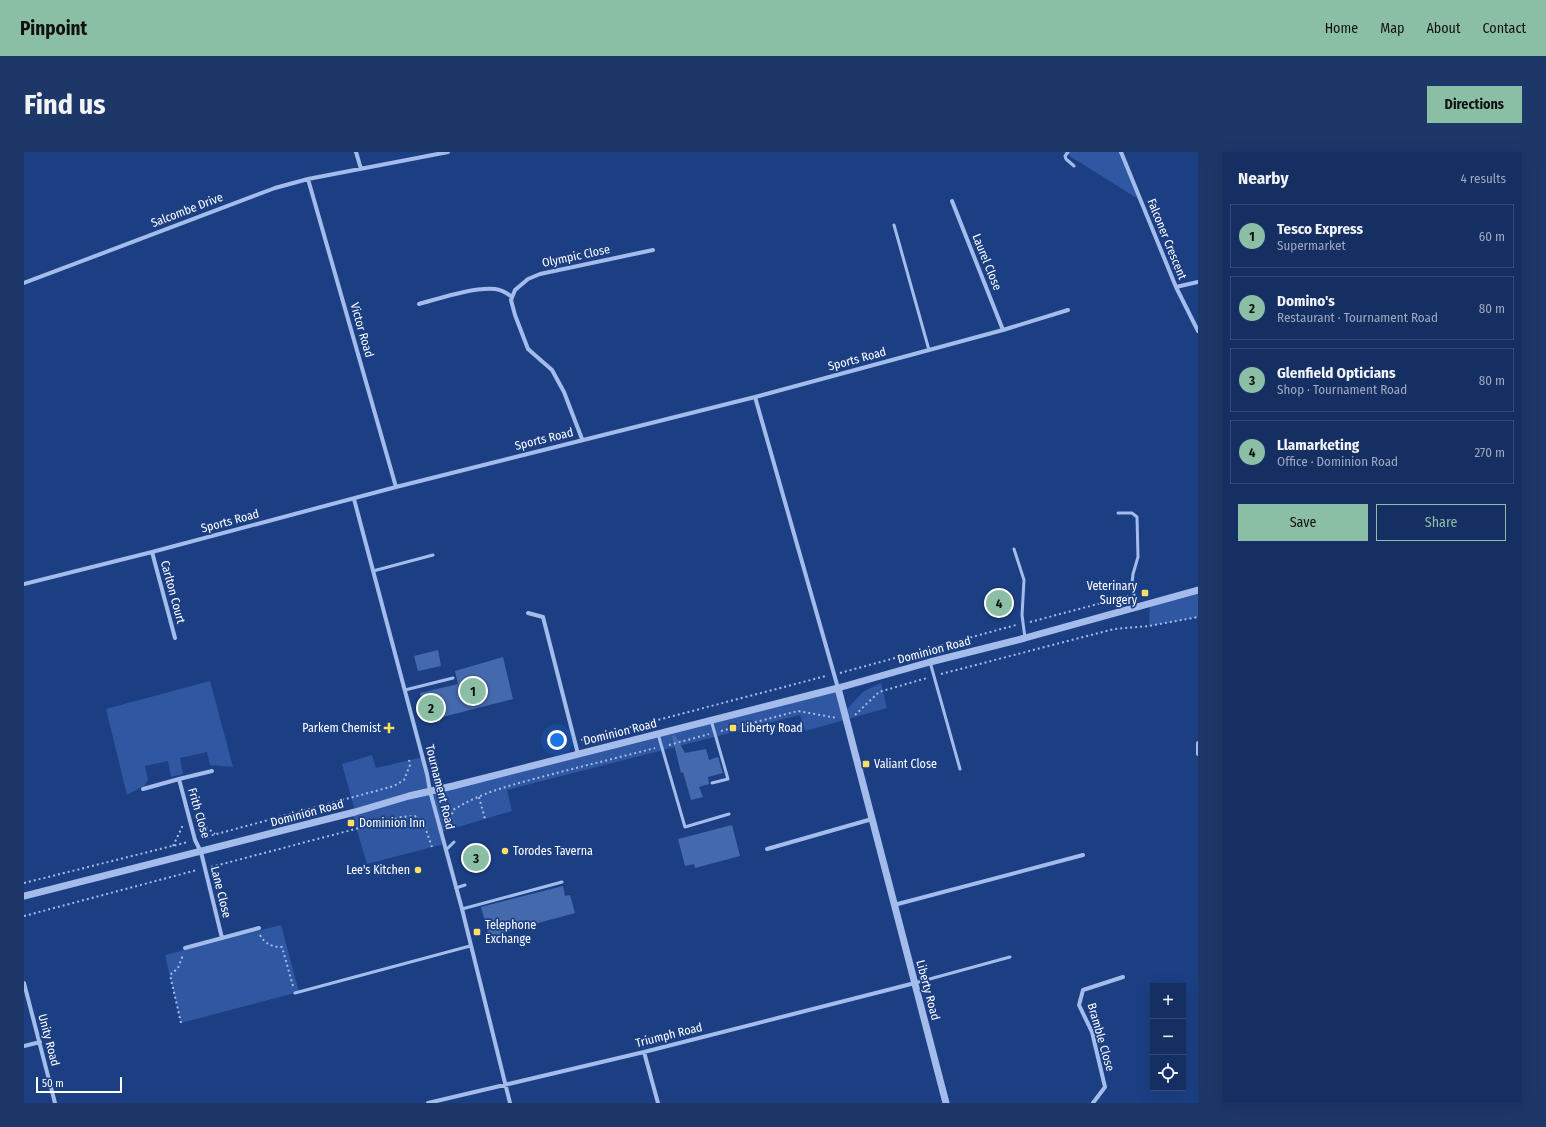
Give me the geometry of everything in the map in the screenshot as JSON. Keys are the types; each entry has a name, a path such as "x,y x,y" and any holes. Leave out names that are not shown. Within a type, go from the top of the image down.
{"street":[{"path":"356,152 361,169"},
{"name":"Salcombe Drive","path":"24,282 275,188 308,179 448,152"},
{"name":"Falconer Crescent","path":"1121,152 1176,287 1198,331"},
{"name":"Victor Road","path":"308,179 396,487"},
{"name":"Laurel Close","path":"952,201 1003,330"},
{"name":"Olympic Close","path":"512,297 515,290 528,279 540,274 653,250"},
{"path":"1176,287 1198,282"},
{"path":"419,304 480,289 496,289 506,292 512,297 511,300 515,316 528,349 552,370 564,392 582,440"},
{"name":"Sports Road","path":"24,584 152,552 396,487 755,397 1003,330 1068,310"},
{"name":"Liberty Road","path":"755,397 838,688 946,1103"},
{"name":"Tournament Road","path":"354,499 427,774 430,791 462,910 510,1103"},
{"name":"Carlton Court","path":"152,552 175,638"},
{"name":"Dominion Road","path":"24,896 201,852 430,791 838,688 1198,590"},
{"path":"528,613 543,617 578,754"},
{"path":"1198,743 1198,754"},
{"name":"Frith Close","path":"143,789 212,771"},
{"name":"Frith Close","path":"179,780 195,840 201,852"},
{"path":"767,849 872,819"},
{"name":"Lane Close","path":"201,852 222,938"},
{"path":"894,905 1083,855"},
{"path":"185,948 259,928"},
{"name":"Bramble Close","path":"1093,1103 1105,1087 1092,1032 1080,1005 1083,990 1123,977"},
{"name":"Unity Road","path":"24,983 55,1103"},
{"name":"Triumph Road","path":"428,1103 644,1052 914,983"},
{"path":"24,1046 40,1042"},
{"path":"644,1052 658,1103"}],"lane":[{"path":"1068,152 1065,156 1066,159 1074,166"},
{"path":"894,225 929,350"},
{"path":"1118,513 1132,513 1137,517 1136,528 1138,552 1132,578 1136,607"},
{"path":"1014,549 1024,580 1022,624 1025,638"},
{"path":"373,571 433,555"},
{"path":"930,662 960,769"},
{"path":"405,690 453,678"},
{"path":"711,720 728,779 712,783"},
{"path":"658,734 685,827 729,814"},
{"path":"446,850 454,842"},
{"path":"462,910 562,882"},
{"path":"456,888 465,885"},
{"path":"295,993 470,946"},
{"path":"914,983 1010,957"}],"path":[{"path":"574,741 834,674 1133,594"},
{"path":"451,829 450,824 453,810 463,804 507,786 798,711 846,719 857,714 879,692 933,676 1114,629 1149,626 1198,617"},
{"path":"24,883 216,835 394,786 404,780 410,765 409,759"},
{"path":"480,797 485,820"},
{"path":"173,846 188,814 216,835"},
{"path":"24,916 401,816 415,816 424,824 432,847"},
{"path":"259,928 261,938 266,943 274,947 282,947 295,993"},
{"path":"181,1023 170,975 178,968 185,948"}],"shaded area":[{"path":"1063,152 1121,152 1140,200"},
{"path":"1198,590 1198,617 1149,626 1150,603"},
{"path":"210,681 233,767 210,765 207,752 180,758 183,774 171,777 168,761 145,766 148,780 145,785 127,795 106,709"},
{"path":"881,683 887,708 805,731 800,715 507,790 512,811 441,832 444,844 367,864 352,813 355,811 342,764 372,755 376,768 423,757 430,791 838,688 847,709 864,691"},
{"path":"281,925 299,992 181,1023 165,955"}],"building":[{"path":"438,650 441,666 418,671 414,656"},
{"path":"503,657 513,699 427,721 420,693 458,684 455,671"},
{"path":"675,735 685,753 706,749 709,760 718,757 723,773 708,777 709,784 699,787 703,797 691,800 683,772 681,773 672,736"},
{"path":"732,825 740,856 695,868 694,864 685,866 678,839"},
{"path":"563,886 565,896 570,895 575,913 505,932 506,936 490,940 481,907"}],"place":[{"name":"Veterinary Surgery","path":"1145,593"},
{"name":"Llamarketing","path":"999,603"},
{"name":"Tesco Express","path":"473,691"},
{"name":"Domino's","path":"431,708"},
{"name":"Parkem Chemist","path":"389,728"},
{"name":"Liberty Road","path":"733,728"},
{"name":"Valiant Close","path":"866,764"},
{"name":"Dominion Inn","path":"351,823"},
{"name":"Torodes Taverna","path":"505,851"},
{"name":"Glenfield Opticians","path":"476,858"},
{"name":"Lee's Kitchen","path":"418,870"},
{"name":"Telephone Exchange","path":"477,932"}]}
